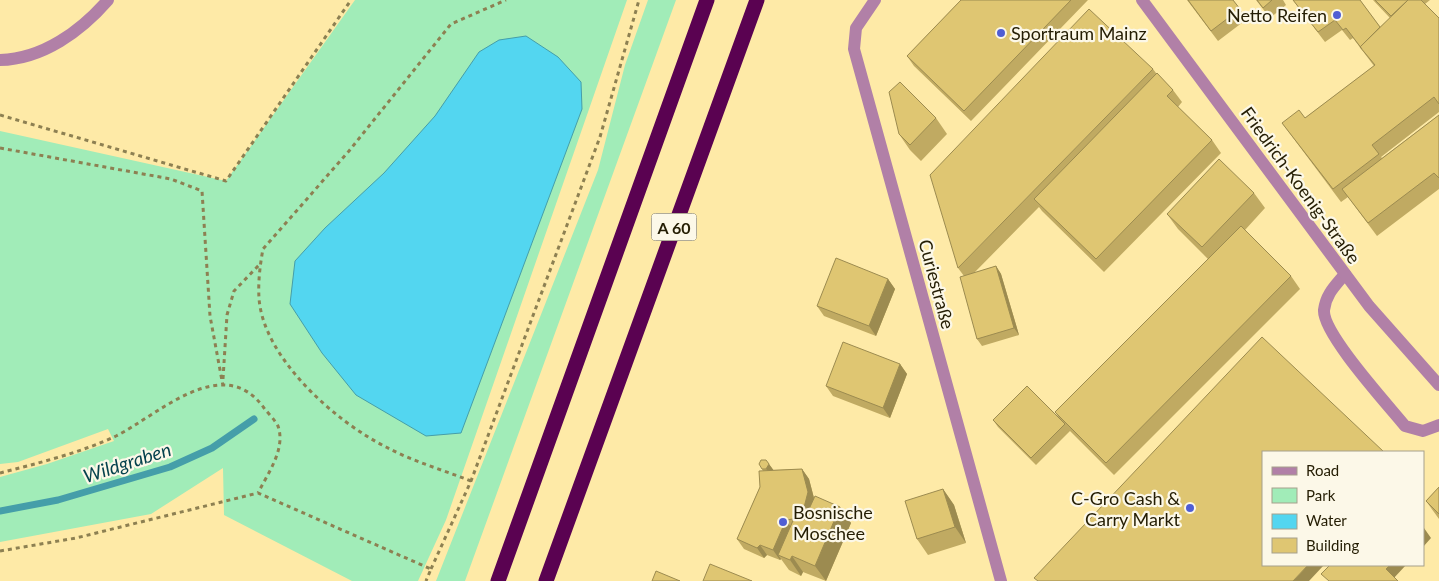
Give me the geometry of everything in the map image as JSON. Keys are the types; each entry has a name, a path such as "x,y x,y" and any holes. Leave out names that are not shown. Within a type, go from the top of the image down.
{"highway":[{"name":"A 60","path":"498,581 708,0"},
{"name":"A 60","path":"546,581 757,0"}],"street":[{"path":"0,60 34,53 54,45 79,29 108,0"},
{"name":"Curiestraße","path":"875,0 856,28 854,49 1001,581"},
{"name":"Friedrich-Koenig-Straße","path":"1142,0 1368,306 1439,385"},
{"path":"1345,274 1328,292 1324,312 1332,335 1405,426 1422,431 1439,425"}],"path":[{"path":"0,115 226,181 351,0"},
{"path":"471,481 386,448 344,422 308,390 289,367 265,326 259,299 260,264 263,249 350,151 451,24 506,0"},
{"path":"426,581 471,481 600,137 639,0"},
{"path":"0,148 171,179 202,190 210,316 223,386"},
{"path":"223,386 230,307 234,291 260,264"},
{"path":"0,473 43,462 115,437 174,400 202,389 239,386 254,394 278,426 280,446 258,493"},
{"path":"0,551 76,538 258,493 431,569"}],"green space":[{"path":"355,0 627,0 446,520 418,581 352,581 224,515 223,468 151,514 0,542 0,477 47,464 114,441 108,429 18,462 0,464 0,131 226,181"},
{"path":"648,0 676,0 465,581 436,581 598,170 625,65"}],"water":[{"path":"526,36 558,57 581,82 582,109 461,433 426,436 356,395 322,353 290,304 295,261 325,228 384,173 435,116 479,52 499,40"}],"building":[{"name":"Sportraum Mainz","path":"961,0 1071,0 964,111 907,56"},
{"path":"1188,0 1233,0 1240,9 1211,31"},
{"path":"1257,0 1272,0 1263,8"},
{"name":"Netto Reifen","path":"1293,0 1360,0 1380,27 1360,47 1346,28 1343,30 1335,20 1318,32"},
{"path":"1375,0 1408,0 1391,16"},
{"path":"1408,0 1421,0 1439,18 1439,104 1434,97 1372,145 1379,154 1333,189 1282,123 1299,110 1305,118 1375,65 1360,47"},
{"path":"1089,9 1153,69 958,268 930,175"},
{"path":"1157,73 1173,90 1167,96 1212,140 1096,259 1034,199"},
{"path":"900,82 936,118 910,145 899,134 889,92"},
{"path":"1439,115 1439,178 1434,173 1368,223 1342,189"},
{"path":"1219,159 1254,193 1202,247 1167,214"},
{"path":"1241,226 1291,276 1106,463 1055,412"},
{"path":"836,258 888,279 869,326 817,306"},
{"path":"996,266 1014,328 977,339 960,277"},
{"name":"C-Gro Cash & Carry Markt","path":"1262,337 1383,451 1262,451 1262,566 1307,566 1293,581 1038,581 1034,578"},
{"path":"843,342 900,364 883,408 826,386"},
{"path":"1027,386 1065,424 1031,458 993,420"},
{"path":"761,460 766,460 769,464 766,469 762,469 759,464"},
{"name":"Bosnische Moschee","path":"802,469 808,492 801,519 795,516 793,519 786,520 773,550 760,545 757,548 737,539 760,487 759,471"},
{"path":"1439,487 1439,514 1426,501"},
{"path":"943,489 955,527 917,539 905,501"},
{"path":"815,496 840,507 815,566 792,556 790,560 778,555 795,516 804,520"},
{"path":"710,564 752,581 703,581"},
{"path":"1329,566 1389,566 1386,569 1398,581 1329,581 1321,574"},
{"path":"656,571 680,581 652,581"}],"waterway":[{"name":"Wildgraben","path":"0,511 58,500 170,467 212,448 254,419"}],"place":[{"name":"Netto Reifen","path":"1337,15"},
{"name":"Sportraum Mainz","path":"1001,33"},
{"name":"C-Gro Cash & Carry Markt","path":"1190,508"},
{"name":"Bosnische Moschee","path":"783,522"}]}
